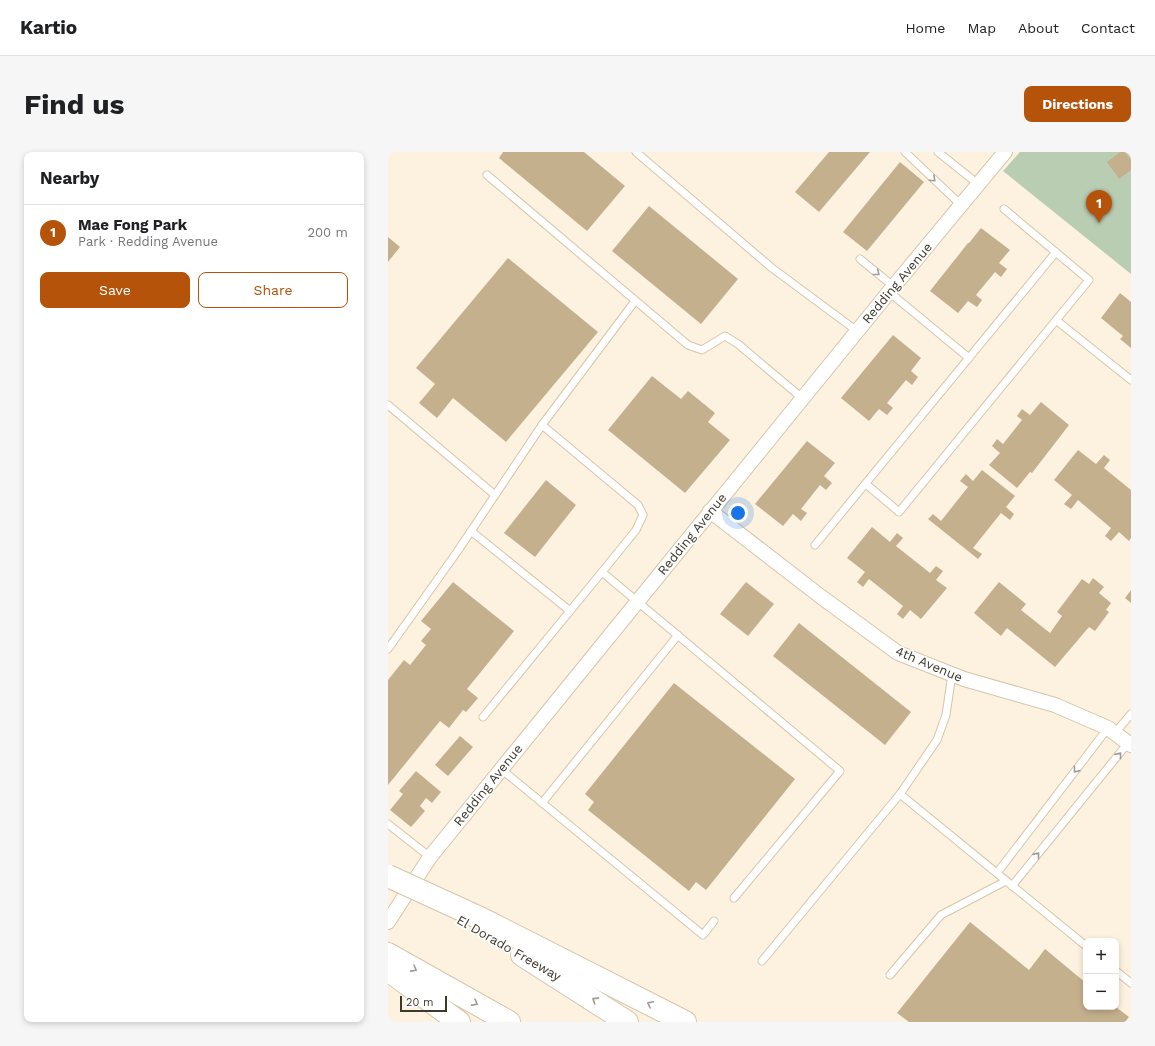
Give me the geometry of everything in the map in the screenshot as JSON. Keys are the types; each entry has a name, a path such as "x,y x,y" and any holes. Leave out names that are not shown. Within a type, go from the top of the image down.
{"highway":[{"path":"388,876 479,924 685,1022"},
{"name":"El Dorado Freeway","path":"388,880 479,924 627,1022"},
{"path":"388,954 435,991 459,1022"},
{"path":"388,970 509,1022"}],"street":[{"name":"Redding Avenue","path":"388,922 430,857 802,398 1005,152"},
{"name":"4th Avenue","path":"710,512 898,653 952,674 1055,705 1112,730 1130,744"}],"lane":[{"path":"636,152 772,268 857,331"},
{"path":"905,152 961,205"},
{"path":"938,152 978,184"},
{"path":"487,174 688,345 702,350 725,336 738,344 802,398"},
{"path":"866,484 899,512 1089,280 1004,210"},
{"path":"815,546 1056,252"},
{"path":"860,259 891,289 969,358"},
{"path":"388,649 542,425 635,301"},
{"path":"1056,320 1131,380"},
{"path":"388,404 495,494"},
{"path":"482,717 636,530 643,515 638,505 542,425"},
{"path":"471,530 570,611"},
{"path":"602,572 840,771 734,898"},
{"path":"542,803 678,635"},
{"path":"762,961 900,794 938,740 946,715 952,674"},
{"path":"997,873 1112,730 1131,714"},
{"path":"1012,886 1130,744"},
{"path":"501,769 703,935 714,921"},
{"path":"900,794 1083,944"},
{"path":"388,824 430,857"},
{"path":"890,975 941,915 1006,880"},
{"path":"1119,973 1131,983"}],"green space":[{"path":"1020,152 1131,152 1131,274 1003,171"}],"building":[{"path":"503,152 584,152 625,186 587,231 499,158"},
{"path":"829,152 870,152 819,212 795,192"},
{"path":"1120,152 1125,152 1131,160 1131,170 1119,179 1107,162"},
{"path":"900,162 924,182 867,251 843,232"},
{"path":"649,206 738,279 701,324 612,251"},
{"path":"981,228 1010,250 999,263 1007,269 1001,277 995,272 976,295 982,300 977,307 968,301 958,313 930,291"},
{"path":"388,237 400,247 388,262"},
{"path":"508,258 598,332 506,442 453,398 437,418 419,403 435,384 416,368"},
{"path":"1120,293 1131,302 1131,348 1120,339 1123,336 1101,318"},
{"path":"893,335 921,358 911,371 918,377 912,385 906,380 887,403 893,408 887,415 879,409 869,421 841,398"},
{"path":"652,376 681,399 688,391 715,413 708,422 730,440 685,493 608,430"},
{"path":"1041,402 1069,425 1032,473 1030,472 1017,488 989,465 1000,453 992,446 997,439 1003,444 1022,420 1017,416 1022,409 1030,415"},
{"path":"807,441 835,463 824,476 832,483 826,490 820,485 801,509 807,513 801,521 793,514 783,526 755,504"},
{"path":"1078,450 1096,464 1104,455 1110,460 1104,468 1131,490 1131,538 1129,541 1119,532 1111,541 1105,536 1111,528 1078,500 1071,509 1064,504 1072,495 1054,480"},
{"path":"982,470 1015,496 1006,507 1014,514 1010,520 1001,513 973,548 982,554 978,559 928,519 933,514 941,521 968,487 960,481 966,474 973,481"},
{"path":"546,480 576,505 535,557 504,533"},
{"path":"872,527 890,542 897,533 903,538 896,546 930,573 936,566 943,571 936,580 947,588 921,619 910,610 903,619 897,614 903,606 869,579 863,587 857,582 865,572 847,558"},
{"path":"1093,578 1104,587 1099,593 1111,603 1106,610 1109,612 1095,631 1089,627 1055,667 1007,628 1001,636 974,613 999,582 1026,604 1021,610 1050,633 1062,616 1057,612 1082,579 1089,584"},
{"path":"453,582 514,631 467,689 478,698 466,712 463,710 449,728 440,721 388,785 388,680 404,660 410,665 426,645 421,641 431,629 421,621"},
{"path":"746,582 774,604 748,636 720,614"},
{"path":"1131,590 1131,603 1125,598"},
{"path":"799,623 911,712 885,745 773,656"},
{"path":"674,683 795,779 706,890 696,882 689,891 588,810 594,802 585,794"},
{"path":"460,736 473,747 448,776 435,765"},
{"path":"416,771 441,792 432,803 426,798 420,806 425,811 411,827 390,810 403,794 399,791"},
{"path":"970,922 1029,970 1045,949 1083,981 1083,1010 1119,1009 1129,1017 1125,1022 909,1022 897,1013"}],"place":[{"name":"Mae Fong Park","path":"1099,223"}]}
